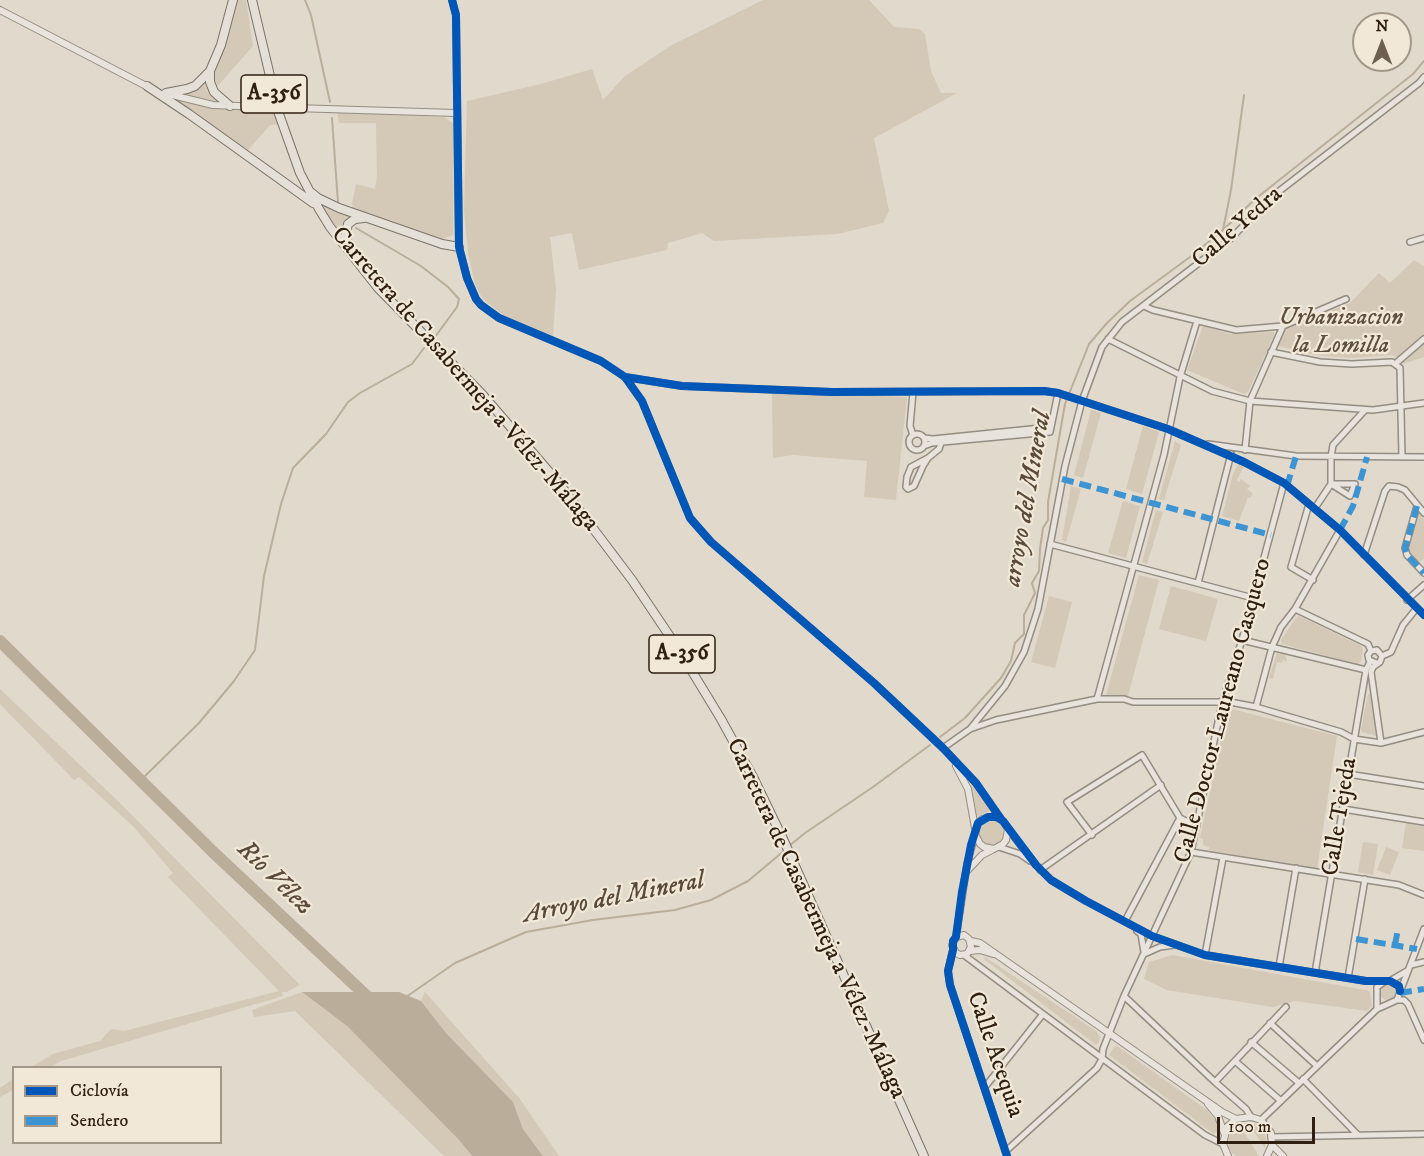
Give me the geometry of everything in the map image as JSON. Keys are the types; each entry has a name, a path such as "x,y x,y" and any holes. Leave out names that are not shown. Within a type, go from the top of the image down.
{"main road":[{"path":"166,93 195,86 210,71 221,45 233,0"},
{"name":"A-356","path":"252,0 279,114 292,154 306,185"},
{"path":"210,71 210,82 214,92 230,106"},
{"path":"147,86 303,194 319,209"},
{"path":"306,185 319,209"},
{"path":"306,185 318,198 328,203 442,244 459,247"},
{"name":"Carretera de Casabermeja a Vélez-Málaga","path":"319,209 330,227 378,288 482,394 558,482 632,580 679,650 754,779 791,855 924,1156"},
{"path":"365,272 345,237 348,224 355,219 368,218"}],"street":[{"path":"452,0 456,15 459,247 472,291 481,305 489,312 556,344 601,362 625,377 633,386 646,410 690,518 711,542 874,683 950,755 976,783 1008,830 1051,880 1152,936 1205,955 1366,981 1388,981 1399,986 1400,991"},
{"path":"0,10 147,86 197,102 230,106 456,113"},
{"name":"Calle Yedra","path":"970,729 1005,686 1024,652 1038,609 1065,466 1082,401 1102,347 1122,322 1230,239 1278,192 1424,77"},
{"path":"1410,242 1424,238"},
{"path":"1144,306 1236,330 1283,326 1346,299"},
{"path":"1097,699 1164,455 1180,377 1197,321"},
{"path":"1239,459 1250,401 1283,326"},
{"path":"1108,339 1212,391 1250,401 1365,410 1424,403"},
{"path":"1271,352 1320,362 1394,363 1424,339"},
{"path":"1394,363 1400,368 1402,457"},
{"path":"625,377 682,386 832,392 1044,391 1058,393 1168,429 1239,459 1284,483 1340,530 1424,615"},
{"path":"913,392 910,426 913,435"},
{"path":"1050,430 1058,393"},
{"path":"1313,580 1292,567 1312,506 1331,484 1333,446 1365,410"},
{"path":"913,435 918,434 924,438 933,439 1050,430"},
{"path":"913,435 909,441 912,448 920,449 941,443 1050,430"},
{"path":"924,438 924,446"},
{"path":"928,458 914,486 908,489 906,487 907,477 911,467 935,454 941,443"},
{"path":"1203,444 1296,456 1424,457"},
{"path":"1198,583 1231,456 1240,450"},
{"name":"Calle Doctor Laureano Casquero","path":"1102,1059 1103,1049 1124,996 1191,852 1222,703 1242,640 1284,483"},
{"path":"1364,555 1385,491 1389,486 1405,490 1424,513"},
{"path":"1417,506 1405,548 1407,555 1424,573"},
{"path":"1256,707 1272,647 1281,627 1313,580 1340,530"},
{"path":"1050,544 1253,598"},
{"path":"1407,600 1424,585"},
{"path":"1295,609 1368,644 1371,651"},
{"path":"1371,651 1368,655 1370,662 1377,663 1382,656 1390,652 1403,626 1416,609"},
{"path":"1242,640 1366,670"},
{"path":"1371,651 1377,650 1382,656"},
{"name":"Calle Tejeda","path":"1315,973 1366,670 1370,662"},
{"name":"Calle Tejeda","path":"1377,663 1371,672 1382,743"},
{"path":"943,748 970,729 996,720 1097,699 1124,699 1134,702 1230,702 1256,707 1341,732 1354,739 1382,743 1424,732"},
{"path":"991,704 990,712 996,720"},
{"path":"950,755 968,789 975,831 980,844 984,847 1020,854 1038,867"},
{"path":"1092,835 1067,802 1142,755 1180,818 1197,826"},
{"path":"1348,774 1424,786"},
{"path":"1038,867 1092,835 1161,785"},
{"path":"1343,809 1424,822"},
{"path":"1001,819 988,817 978,823 975,831 956,937 953,940 953,950 964,953 1205,1136 1223,1144"},
{"path":"1128,923 1180,818"},
{"path":"966,873 982,855 997,848 1006,840 1008,830"},
{"path":"1191,852 1399,885 1424,895"},
{"path":"1205,955 1223,858"},
{"path":"1279,967 1296,868"},
{"path":"1348,978 1365,879"},
{"path":"959,915 964,935 971,941 980,943 1236,1119"},
{"path":"1128,923 1141,934 1144,954 1160,947 1176,945"},
{"path":"1397,1000 1424,929"},
{"path":"956,937 964,935"},
{"path":"964,953 971,941"},
{"name":"Calle Acequia","path":"953,950 948,971 950,985 1007,1154"},
{"path":"964,953 980,950 999,957"},
{"name":"Calle Acequia","path":"950,966 964,953"},
{"path":"1377,1009 1380,983 1424,962"},
{"path":"1366,981 1386,1004"},
{"path":"1124,996 1246,1109 1251,1117"},
{"path":"1261,1120 1377,1009 1386,1004 1404,1000 1424,1040"},
{"path":"1215,1082 1287,1006"},
{"name":"Calle Acequia","path":"985,1087 1043,1014"},
{"path":"1270,1023 1317,1066"},
{"path":"1251,1042 1301,1081 1357,1134"},
{"path":"1007,1154 1097,1068 1102,1059"},
{"path":"1235,1061 1281,1101"},
{"path":"1202,1097 1218,1116 1224,1133 1223,1144 1226,1155"},
{"path":"1224,1133 1231,1122 1236,1119 1251,1117 1261,1120 1267,1126 1271,1137 1272,1145 1267,1156"},
{"path":"1271,1137 1424,1134"},
{"path":"1272,1145 1283,1156"}],"green space":[{"path":"236,0 246,0 253,46 216,88 214,76 234,16"},
{"path":"763,0 869,0 894,27 919,29 925,34 931,71 941,93 957,93 874,138 889,211 883,223 837,234 714,241 702,233 668,243 667,250 579,270 572,233 550,237 556,288 553,336 504,316 482,298 475,284 468,253 464,210 467,101 541,84 592,69 603,100 625,76 670,46"},
{"path":"208,78 220,102 180,94"},
{"path":"168,98 212,108 275,111 279,124 270,125 248,150"},
{"path":"337,112 444,117 454,124 453,235 442,239 354,210 352,204 356,184 375,189 376,123 339,123"},
{"path":"319,201 354,215 342,226 341,235"},
{"name":"Urbanizacion la Lomilla","path":"1414,260 1424,266 1424,357 1403,364 1393,355 1350,358 1315,355 1278,346 1284,329 1350,303 1379,273 1390,283"},
{"path":"1203,326 1230,334 1274,332 1248,392 1244,394 1187,370"},
{"path":"772,393 907,397 896,500 864,497 867,461 793,455 773,458"},
{"path":"1091,410 1101,413 1083,478 1074,475"},
{"path":"1143,426 1159,432 1142,494 1126,489"},
{"path":"1175,441 1181,445 1164,500 1159,499"},
{"path":"1238,464 1244,466 1237,480 1239,482 1241,479 1250,486 1247,489 1253,494 1250,498 1248,497 1239,521 1222,516 1233,474"},
{"path":"1071,486 1081,489 1066,542 1062,540"},
{"path":"1123,501 1140,506 1126,558 1108,553"},
{"path":"1156,510 1163,512 1147,564 1142,562"},
{"path":"1419,514 1424,519 1424,558 1419,563 1411,555 1408,546"},
{"path":"1139,575 1159,580 1128,696 1106,695"},
{"path":"1171,586 1218,599 1206,641 1159,629"},
{"path":"1049,596 1072,602 1055,668 1031,662"},
{"path":"1299,616 1361,646 1363,650 1361,661 1358,664 1282,644 1281,640"},
{"path":"1277,653 1285,655 1287,661 1277,662 1273,679 1269,678"},
{"path":"0,689 120,803 300,985 287,992 282,992 283,996 61,1061 53,1066 34,1066 53,1054 100,1041 111,1029 124,1031 279,991 168,877 173,873 134,827 79,777 74,780 0,704"},
{"path":"1368,694 1370,694 1376,736 1361,730"},
{"path":"1228,708 1337,736 1317,869 1209,850 1209,847 1203,845 1203,839 1200,838"},
{"path":"971,784 991,809 990,811 977,816"},
{"path":"991,821 996,822 1002,828 1002,838 996,844 991,845 986,844 980,838 979,833 980,828 986,822"},
{"path":"1406,823 1424,826 1424,851 1402,848"},
{"path":"1363,842 1378,844 1373,875 1358,872"},
{"path":"1386,847 1399,852 1390,875 1377,870"},
{"path":"1172,955 1370,991 1372,1006 1367,1011 1295,1001 1273,1007 1167,990 1144,979 1149,962"},
{"path":"985,957 1096,1031 1100,1037 1099,1042 1096,1045 984,959"},
{"path":"1388,984 1394,986 1396,992 1394,998 1388,1000 1382,998 1380,992 1382,986"},
{"path":"302,992 347,1026 472,1156 444,1156 295,1011 254,1017 252,1010"},
{"path":"425,992 520,1099 559,1156 543,1156 523,1129 513,1102 446,1033 421,1001"},
{"path":"1117,1046 1207,1110 1216,1121 1217,1131 1214,1134 1109,1055"},
{"path":"12,1080 12,1091 0,1097 0,1088"},
{"path":"1248,1123 1258,1125 1263,1130 1266,1137 1265,1148"},
{"path":"1239,1124 1259,1156 1236,1156 1232,1153 1228,1146 1229,1138 1232,1130"}],"shaded area":[{"path":"302,992 399,992 421,1001 446,1033 513,1102 523,1129 543,1156 472,1156 347,1026"}],"waterway":[{"path":"305,0 311,15 330,102"},
{"name":"arroyo del Mineral","path":"940,737 965,718 1001,678 1011,661 1015,643 1024,634 1024,615 1035,593 1032,583 1039,571 1043,528 1048,520 1048,502 1065,404 1089,344 1130,301 1190,257 1254,200 1413,74 1424,61"},
{"path":"1223,230 1244,95"},
{"path":"332,118 338,203"},
{"path":"356,228 421,266 448,287 459,299 457,307 435,337"},
{"path":"141,780 199,723 234,681 255,650 264,576 281,504 293,468 326,434 348,402 412,364 424,348"},
{"name":"Río Vélez","path":"0,641 213,852 374,1003"},
{"name":"Arroyo del Mineral","path":"789,846 930,745"},
{"name":"Arroyo del Mineral","path":"406,997 455,963 526,932 593,920 675,910 711,900 748,881 785,850"}],"marked path":[{"path":"1287,486 1296,456"},
{"path":"1340,530 1353,506 1367,457"},
{"path":"1062,479 1271,535"},
{"path":"1417,506 1405,548 1407,555 1424,573"},
{"path":"1395,945 1398,929"},
{"path":"1356,939 1417,949"},
{"path":"1400,993 1424,989"}],"cycle path":[{"path":"452,0 456,15 459,247 467,278 476,299 499,318 601,361 625,377 642,401 690,518 711,542 874,683 943,748 976,783 1001,819"},
{"path":"625,377 682,386 832,392 1044,391 1058,393 1168,429 1244,462 1284,483 1340,530 1424,615"},
{"path":"1007,1156 950,985 948,971 971,845 978,823 988,817 997,817 1003,821 1036,865 1051,880 1152,936 1205,955 1366,981 1390,981 1399,986 1400,991"}]}
